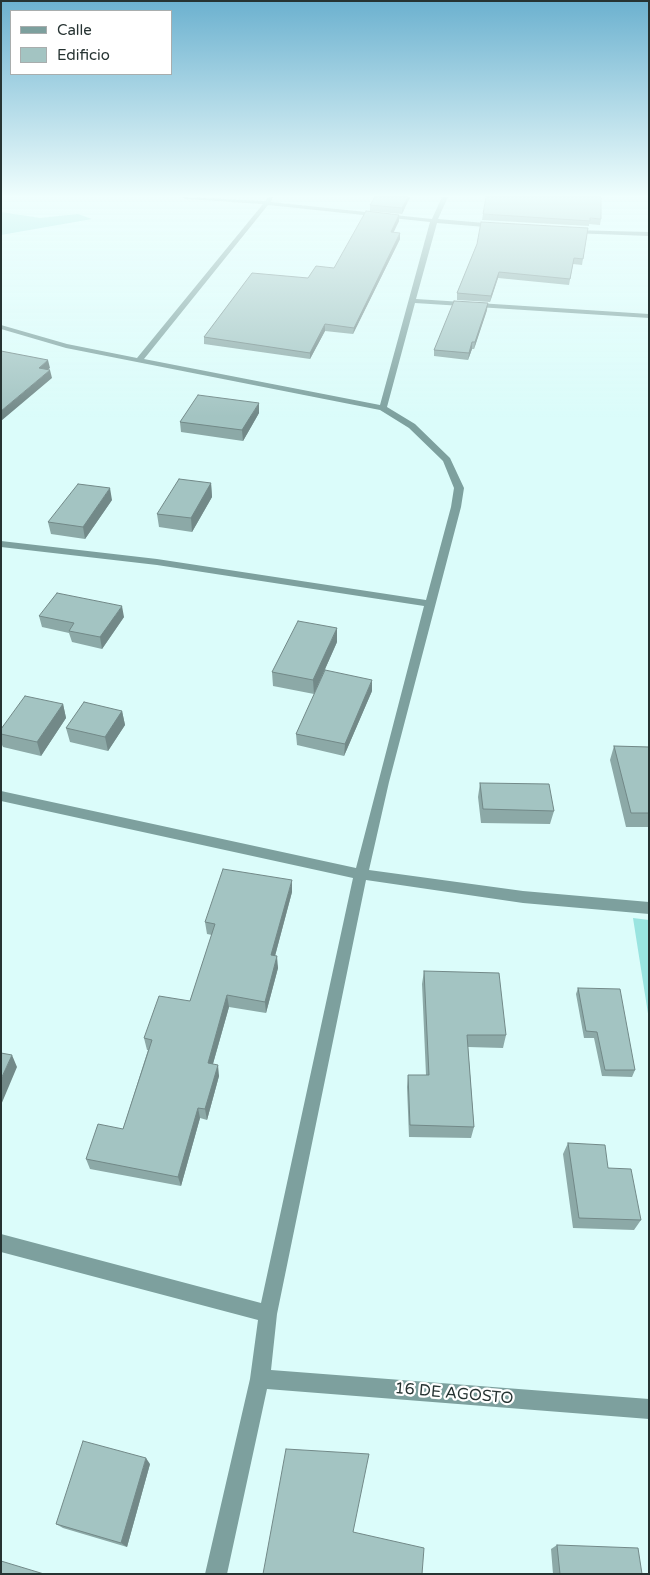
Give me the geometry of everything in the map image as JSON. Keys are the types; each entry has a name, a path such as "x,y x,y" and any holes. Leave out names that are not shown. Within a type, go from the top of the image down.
{"street":[{"path":"138,361 212,270"},
{"path":"383,408 420,270"},
{"path":"412,301 649,316"},
{"path":"1,326 66,346 383,408 412,426 447,460 459,488 456,508 383,782 361,874 268,1314 260,1379 216,1574"},
{"path":"1,544 157,562 430,604"},
{"path":"1,796 361,874 523,897 649,908"},
{"path":"1,1243 268,1314"},
{"name":"16 DE AGOSTO","path":"260,1379 649,1410"}],"shaded area":[{"path":"633,918 649,920 649,1020"}],"building":[{"path":"313,270 382,270 354,328 325,324 310,353 204,337 252,273 308,278"},
{"path":"466,270 572,270 570,279 499,272 491,296 457,293"},
{"path":"454,301 488,303 475,342 472,342 469,353 434,350"},
{"path":"1,351 48,360 39,368 50,370 1,411"},
{"path":"198,395 259,403 242,430 180,422"},
{"path":"179,479 211,483 191,518 157,514"},
{"path":"78,484 110,488 83,527 48,522"},
{"path":"57,593 122,606 100,637 69,631 74,623 39,616"},
{"path":"298,621 337,628 313,680 272,672"},
{"path":"325,670 372,680 345,744 296,734"},
{"path":"25,696 63,704 37,742 1,734 1,729"},
{"path":"84,702 122,711 105,737 66,728"},
{"path":"614,746 649,747 649,813 631,813"},
{"path":"480,783 549,784 554,811 483,809"},
{"path":"223,869 292,880 271,955 277,956 265,1002 227,995 208,1063 218,1065 205,1109 198,1108 178,1177 86,1159 98,1124 123,1129 152,1040 144,1038 159,996 190,1001 215,924 205,922"},
{"path":"424,971 499,973 506,1035 467,1035 474,1127 410,1125 408,1075 429,1075"},
{"path":"578,988 620,989 635,1070 605,1070 597,1032 586,1031"},
{"path":"1,1053 12,1055 1,1079"},
{"path":"568,1143 605,1145 608,1168 631,1169 641,1220 579,1218"},
{"path":"83,1441 146,1458 121,1543 56,1524"},
{"path":"286,1449 369,1454 353,1532 424,1548 422,1574 263,1574"},
{"path":"557,1545 638,1548 642,1574 560,1574"},
{"path":"1,1561 44,1574 1,1574"}]}
